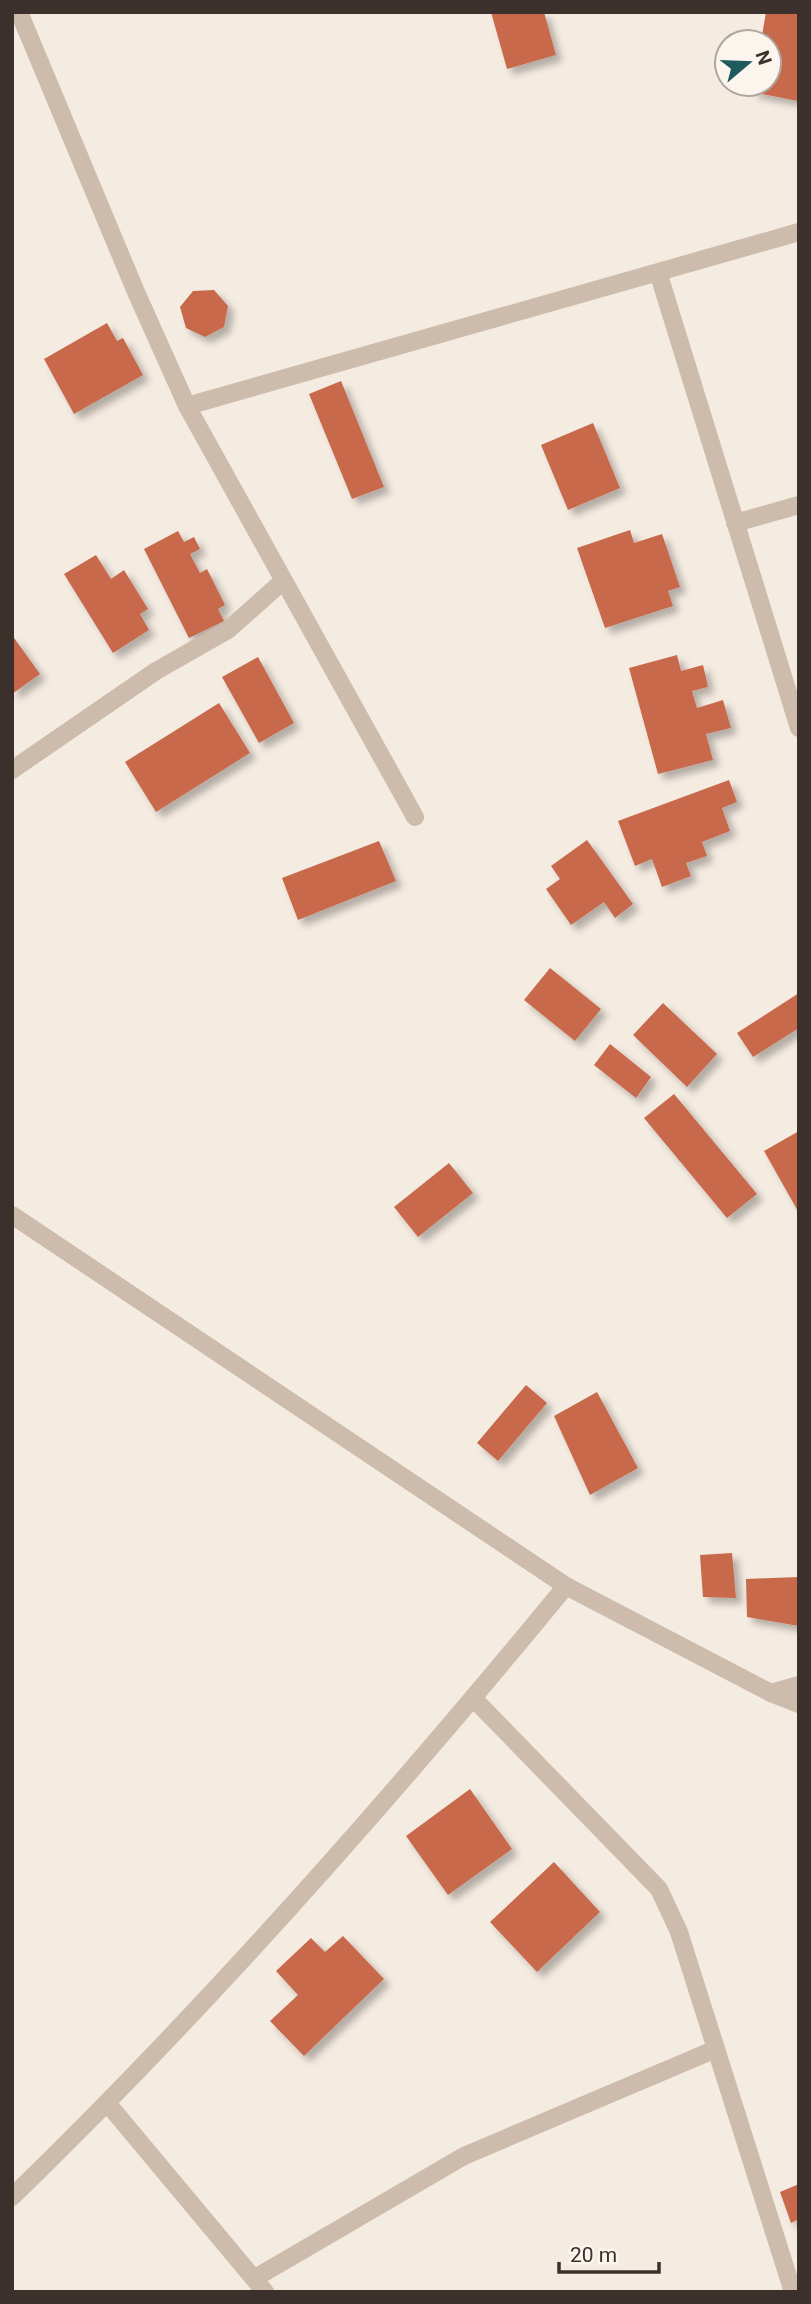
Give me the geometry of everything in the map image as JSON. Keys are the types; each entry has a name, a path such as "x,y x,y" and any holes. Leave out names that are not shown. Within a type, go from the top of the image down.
{"street":[{"path":"19,12 136,292 187,406 415,817"},
{"path":"187,406 799,232"},
{"path":"658,272 799,728"},
{"path":"735,523 799,505"},
{"path":"12,770 156,671 228,629 283,581"},
{"path":"12,1215 566,1586 771,1693 799,1704"},
{"path":"12,2197 108,2104 376,1812 474,1699 566,1586"},
{"path":"771,1693 799,1685"},
{"path":"474,1699 659,1889 679,1933 793,2292"},
{"path":"108,2104 260,2285 464,2156 716,2049"}],"building":[{"path":"491,12 544,12 556,55 507,69"},
{"path":"766,12 799,12 798,101 783,98 783,28 763,28"},
{"path":"214,290 228,306 224,327 205,337 186,328 180,307 193,291"},
{"path":"107,323 117,341 123,338 143,375 74,414 44,359"},
{"path":"341,381 384,487 352,499 309,394"},
{"path":"593,423 620,488 568,510 541,445"},
{"path":"630,530 634,543 662,534 680,587 668,591 673,606 605,628 577,548"},
{"path":"178,531 184,542 194,537 200,549 190,554 200,573 207,569 225,605 218,609 224,621 189,638 144,549"},
{"path":"96,555 111,579 124,570 148,609 140,614 149,630 113,653 64,574"},
{"path":"12,635 40,674 12,694"},
{"path":"677,655 681,671 703,665 708,687 692,691 697,708 723,700 731,728 706,734 713,760 658,774 629,668"},
{"path":"258,657 294,723 259,743 222,677"},
{"path":"219,703 250,753 156,812 125,762"},
{"path":"729,780 737,802 722,808 730,831 702,842 707,856 686,863 691,876 662,887 652,859 635,866 618,821"},
{"path":"587,840 633,904 615,918 604,902 571,925 546,889 560,879 551,866"},
{"path":"379,841 396,881 298,920 282,878"},
{"path":"550,968 601,1009 575,1041 524,1000"},
{"path":"799,993 799,1028 753,1057 737,1033"},
{"path":"663,1003 717,1054 687,1087 633,1035"},
{"path":"610,1044 651,1077 636,1098 594,1065"},
{"path":"674,1094 757,1194 727,1218 644,1118"},
{"path":"799,1131 799,1213 764,1151"},
{"path":"449,1163 473,1193 418,1237 394,1207"},
{"path":"526,1385 547,1403 498,1461 477,1443"},
{"path":"597,1392 638,1468 590,1495 554,1416"},
{"path":"732,1553 736,1598 703,1597 700,1555"},
{"path":"799,1577 799,1626 747,1617 746,1579"},
{"path":"470,1789 512,1849 448,1895 406,1836"},
{"path":"554,1862 600,1912 537,1972 490,1922"},
{"path":"343,1936 384,1979 304,2056 270,2021 298,1995 276,1971 311,1938 325,1952"},
{"path":"799,2184 799,2219 791,2223 780,2192"}]}
